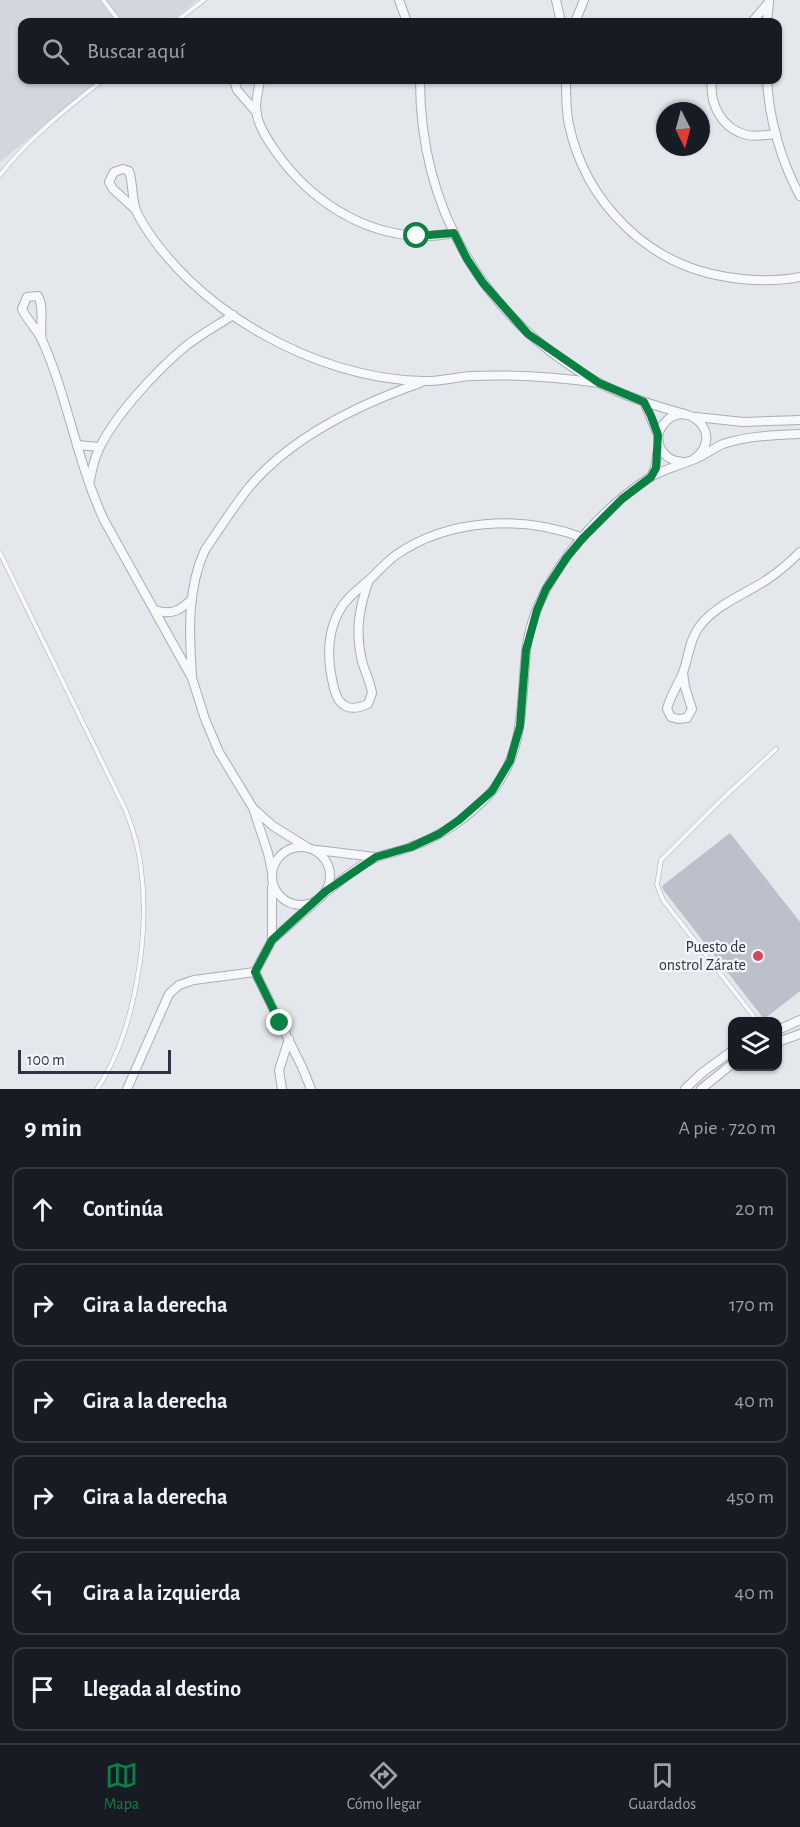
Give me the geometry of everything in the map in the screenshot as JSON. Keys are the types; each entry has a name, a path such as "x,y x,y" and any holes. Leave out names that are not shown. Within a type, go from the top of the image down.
{"street":[{"path":"556,0 560,18"},
{"path":"576,18 584,0"},
{"path":"755,18 770,1"},
{"path":"768,18 770,1"},
{"path":"399,2 405,18"},
{"path":"559,11 578,13"},
{"path":"235,84 237,90 257,113"},
{"path":"259,84 256,106 264,132 285,165 319,199 362,223 390,231 417,236 454,233"},
{"path":"420,84 420,113 425,148 441,204 454,233 478,275 504,309 528,334 599,383 644,402 694,417 744,422 800,420"},
{"path":"566,84 569,126 586,172 598,194 616,217 641,241 678,264 715,275 765,282 800,277"},
{"path":"712,84 714,106 718,116 727,125 749,136 776,134"},
{"path":"768,84 776,134 784,163 800,196"},
{"path":"136,210 129,171 123,169 114,172 109,182 112,189 136,210 156,243 185,276 209,298 268,339 315,359 386,377 424,381 466,376 508,375 558,377 599,383"},
{"path":"42,340 22,309 27,297 33,295 38,296 41,301 42,340 93,497 192,678 205,719 219,752 253,808 268,853 275,889 280,897 297,905 315,902"},
{"path":"90,483 93,463 99,447 149,381 186,346 233,315"},
{"path":"558,377 564,360"},
{"path":"386,377 388,396"},
{"path":"192,678 190,647 192,599 200,561 205,550 251,486 276,460 318,431 355,410 424,381"},
{"path":"644,402 651,416 661,450 672,460 690,460 704,449 706,435 700,422 694,417"},
{"path":"651,477 656,468 660,428 670,417 685,414"},
{"path":"255,972 272,940 326,891 376,857 411,847 439,834 478,805 501,778 510,761 520,726 526,650 537,610 555,574 583,538 622,499 651,477 723,444 742,439 800,434"},
{"path":"77,445 99,447"},
{"path":"369,580 358,624 362,662 372,693 368,704 356,709 343,705 336,696 328,650 334,623 343,605 369,580 394,556 438,534 482,525 523,523 561,529 583,538"},
{"path":"683,672 692,709 687,718 678,719 671,717 667,709 683,672 688,647 706,619 734,599 769,579 800,552"},
{"path":"154,610 163,613 175,612 192,599"},
{"path":"253,808 273,826 322,854 330,868 329,885 326,891"},
{"path":"272,940 272,876 280,855 287,850 310,848 376,857"},
{"path":"255,972 311,1089"},
{"path":"127,1089 169,994 179,985 194,980 255,972"},
{"path":"782,1028 800,1020"},
{"path":"782,1040 800,1034"},
{"path":"282,1089 279,1070 289,1039"},
{"path":"685,1089 728,1054"},
{"path":"701,1089 728,1067"}],"lane":[{"path":"103,0 117,18"},
{"path":"180,18 204,0"},
{"path":"0,175 10,162 68,107 98,84"},
{"path":"0,553 126,811 134,831 141,867 144,901 134,999 116,1053 97,1089"},
{"path":"754,1017 663,900 657,885 661,860 776,749"}],"shaded area":[{"path":"0,0 197,0 175,18 18,18 18,84 95,84 0,162"}],"building":[{"name":"Puesto de onstrol Zárate","path":"730,833 800,922 800,991 767,1017 762,1017 662,886"}],"place":[{"name":"Puesto de onstrol Zárate","path":"758,956"}],"route":[{"path":"280,1023 255,972 272,940 326,891 356,869 376,857 411,847 439,834 478,805 492,791 510,761 520,726 528,637 546,589 583,538 622,499 651,477 658,458 658,435 644,402 599,383 528,334 483,283 454,233 417,236"}]}
